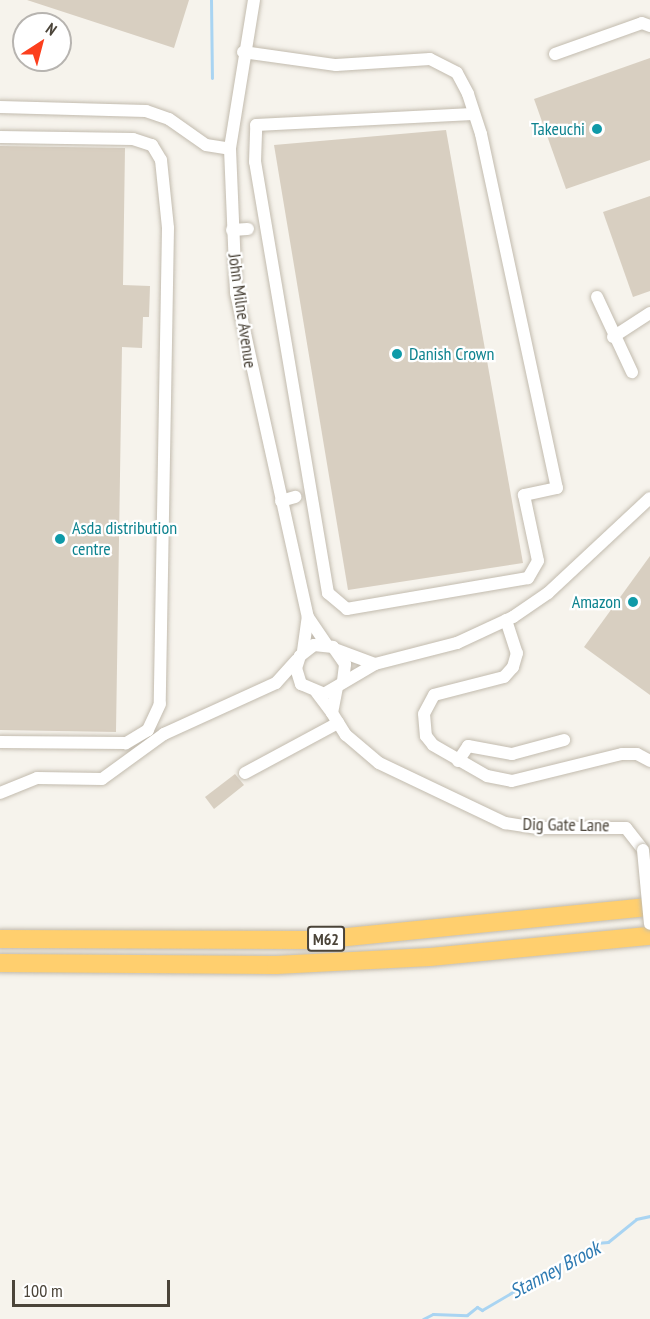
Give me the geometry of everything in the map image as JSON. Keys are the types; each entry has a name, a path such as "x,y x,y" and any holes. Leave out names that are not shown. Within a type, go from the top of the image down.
{"highway":[{"name":"M62","path":"0,939 317,940 650,907"},
{"name":"M62","path":"0,963 276,965 430,957 650,936"}],"street":[{"name":"John Milne Avenue","path":"254,0 243,52 230,149 232,230 240,319 308,617 300,656"},
{"path":"555,54 642,23 650,26"},
{"path":"243,52 336,64 442,61 464,83 473,114 557,489 524,495 538,561 528,579 347,609 328,593 255,162 256,124 473,114"},
{"path":"0,107 146,111 170,119 206,145 230,149"},
{"path":"0,136 133,138 152,145 161,160 168,228 160,704 148,730 126,743 0,742"},
{"path":"232,230 248,229"},
{"path":"597,297 613,337 632,372"},
{"path":"613,337 650,312"},
{"path":"281,501 295,497"},
{"path":"276,683 312,692 340,684 375,664 457,643 506,620 548,593 650,498"},
{"name":"John Milne Avenue","path":"308,617 332,647"},
{"path":"506,620 517,653 508,674 442,691 427,703 426,736 458,761 487,776 512,781 622,754 637,754 650,761"},
{"path":"0,793 38,778 102,779 165,734 276,683 300,656 332,647 375,664"},
{"path":"245,772 335,718 345,664 332,647"},
{"path":"300,656 297,677 312,692"},
{"name":"Dig Gate Lane","path":"312,692 379,764 505,823 538,828 626,828 643,850 650,924"},
{"path":"458,761 468,746 512,754 564,740"}],"building":[{"path":"27,0 189,0 174,48 72,15 72,12 64,12"},
{"name":"Takeuchi","path":"650,58 650,160 566,189 534,99"},
{"name":"Danish Crown","path":"446,130 523,563 348,590 274,145"},
{"name":"Asda distribution centre","path":"0,146 125,148 123,285 150,286 149,317 143,317 142,348 122,347 116,732 0,730"},
{"path":"650,196 650,291 633,297 603,212"},
{"name":"Amazon","path":"650,556 650,695 584,647"},
{"path":"235,774 244,785 214,809 205,797"}],"waterway":[{"path":"211,0 212,78"},
{"name":"Stanney Brook","path":"423,1319 433,1314 467,1315 477,1307 482,1310 596,1243 608,1242 636,1219 650,1216"}],"place":[{"name":"Takeuchi","path":"597,129"},
{"name":"Danish Crown","path":"397,354"},
{"name":"Asda distribution centre","path":"60,539"},
{"name":"Amazon","path":"633,602"}]}
